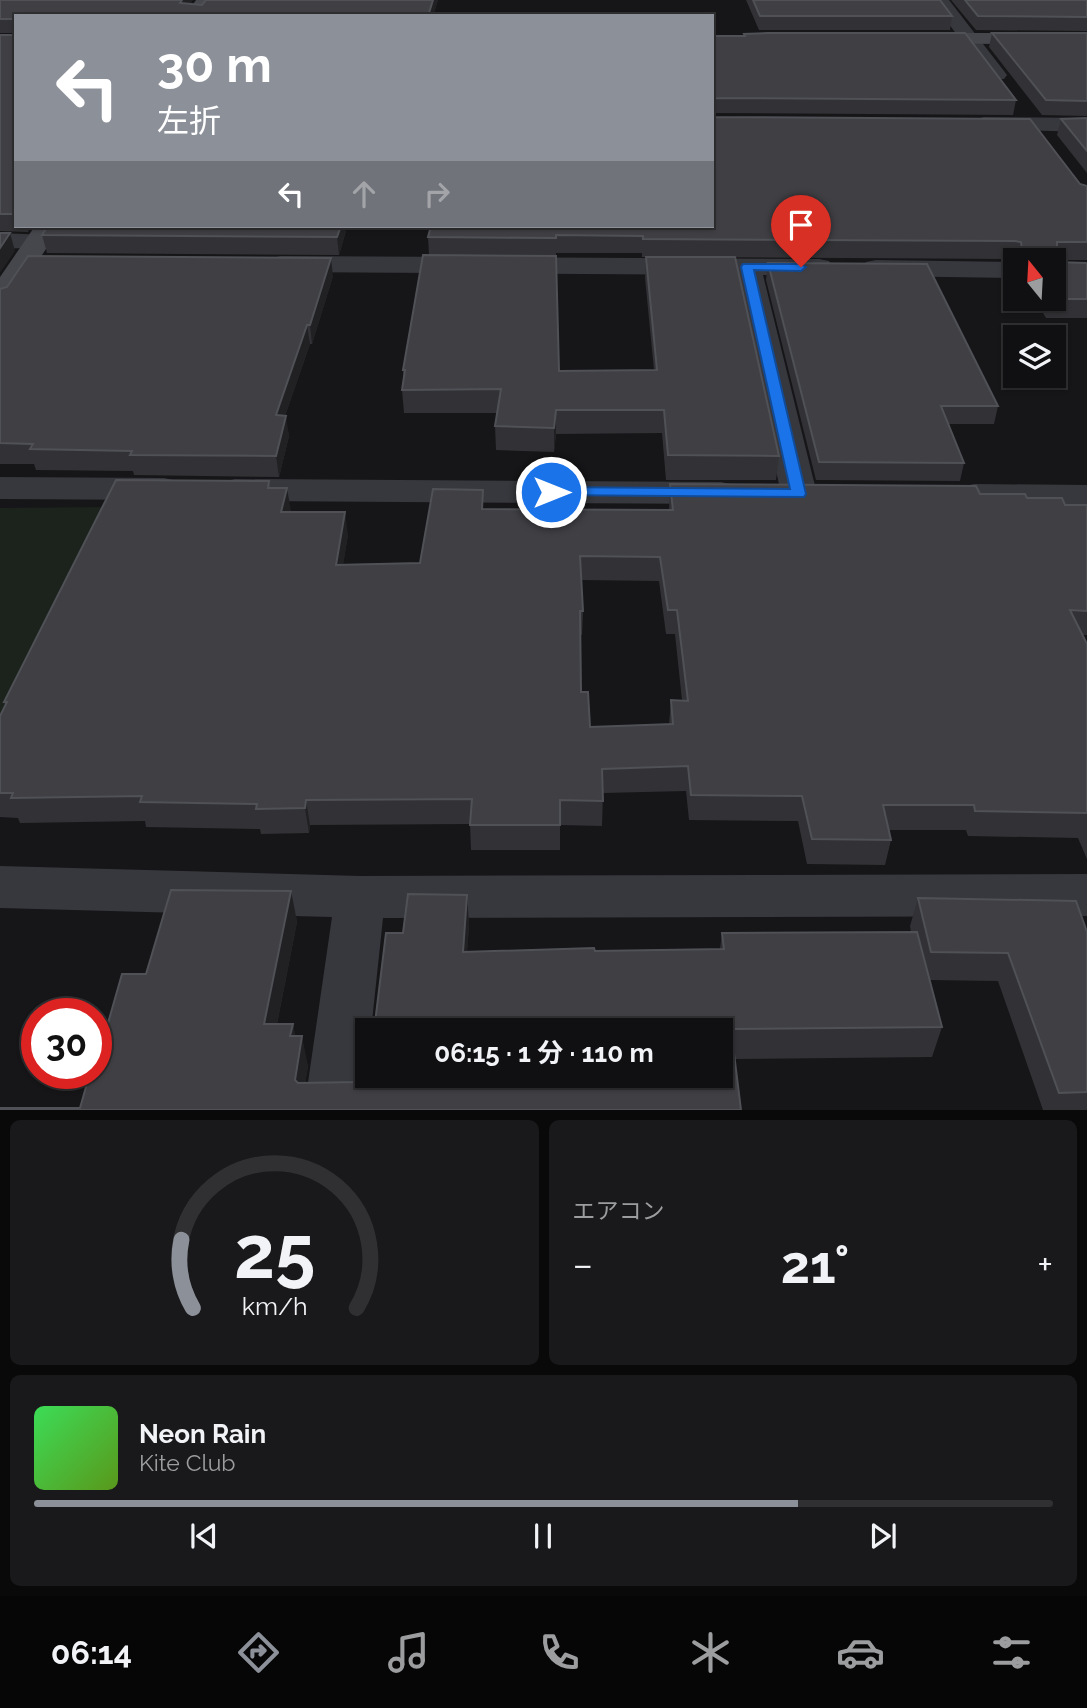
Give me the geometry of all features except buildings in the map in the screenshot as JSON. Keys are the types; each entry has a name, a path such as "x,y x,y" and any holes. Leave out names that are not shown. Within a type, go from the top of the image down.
{"street":[{"path":"940,0 1049,144"},
{"path":"901,38 1087,39"},
{"path":"964,124 1087,125"},
{"path":"0,241 40,248 0,298"},
{"path":"260,264 1003,270"},
{"path":"0,488 788,494 747,267"},
{"path":"936,495 1087,496"},
{"path":"0,887 360,897 1087,895"},
{"path":"333,1110 360,897"}],"shaded area":[{"path":"110,507 0,757 0,508"}],"route":[{"path":"551,492 799,494 747,267 801,267"}]}
